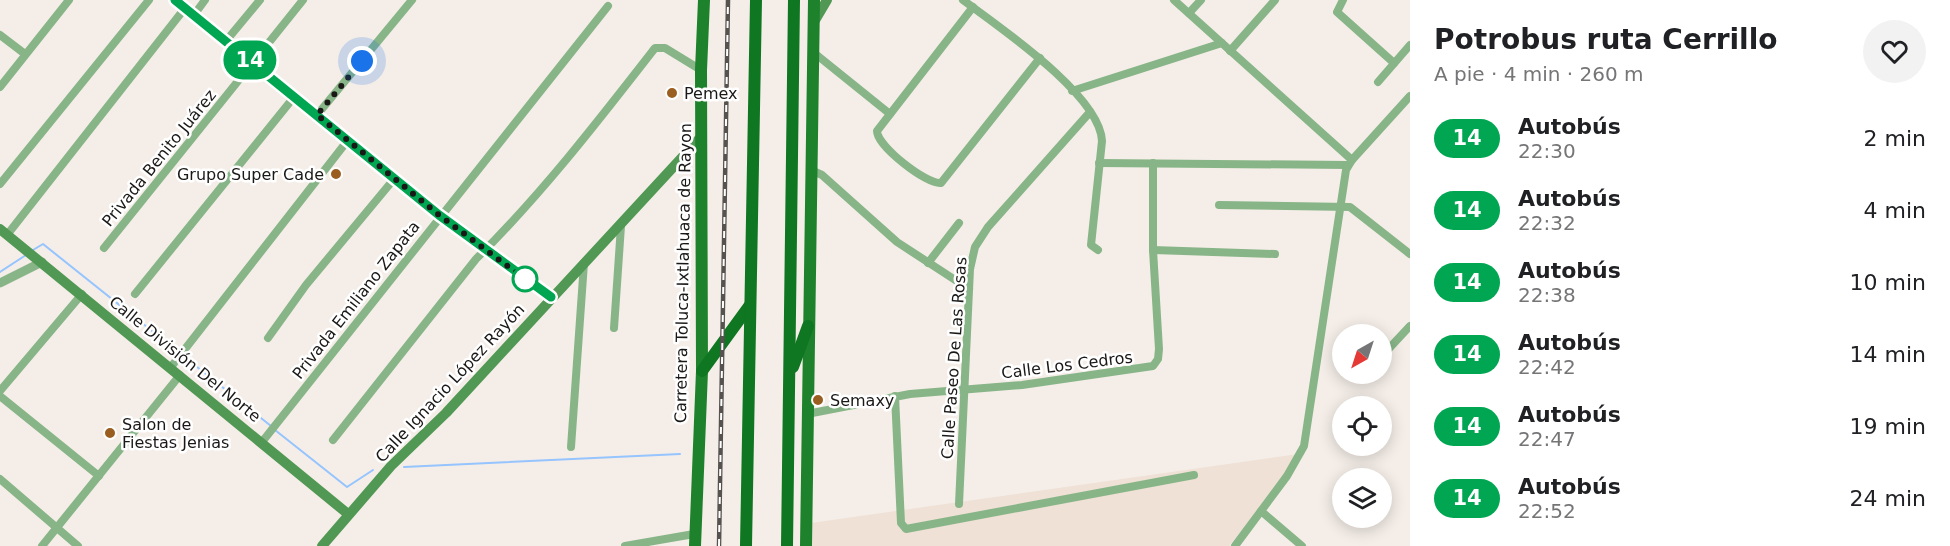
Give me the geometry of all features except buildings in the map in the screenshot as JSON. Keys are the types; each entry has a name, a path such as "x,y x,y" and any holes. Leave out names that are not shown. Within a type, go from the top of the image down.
{"highway":[{"path":"746,546 756,0"},
{"path":"787,546 794,0"},
{"path":"702,371 750,305"},
{"path":"789,380 808,326"}],"main road":[{"name":"Carretera Toluca-Ixtlahuaca de Rayon","path":"695,540 702,371 701,70 704,0"},
{"path":"806,546 814,0"},
{"path":"814,22 827,0"},
{"name":"Calle Ignacio López Rayón","path":"322,546 391,466 446,413 701,137"},
{"name":"Calle División Del Norte","path":"4,232 173,364 180,375 265,438 348,514"}],"street":[{"path":"0,87 69,0"},
{"path":"0,184 149,0"},
{"path":"175,0 439,215 551,297"},
{"path":"194,15 205,0"},
{"path":"226,41 260,0"},
{"name":"Privada Benito Juárez","path":"104,248 303,0"},
{"path":"317,115 412,0"},
{"path":"963,0 1040,58 1072,91 1099,125 1101,136 1091,245 1098,250"},
{"path":"1174,0 1350,162"},
{"path":"1190,13 1201,0"},
{"path":"1230,51 1275,0"},
{"path":"1343,0 1336,9 1340,15 1394,63"},
{"name":"Privada Emiliano Zapata","path":"265,438 439,215 608,6"},
{"path":"973,7 879,128 876,135 881,142 927,181 938,183 946,177 1040,58"},
{"path":"4,232 185,8"},
{"path":"0,35 25,54"},
{"path":"1072,91 1222,43"},
{"path":"1378,82 1410,45"},
{"path":"333,440 486,250 600,118 655,48 660,47 701,70"},
{"path":"813,52 890,114"},
{"path":"1234,546 1302,453 1308,430 1350,162 1410,96"},
{"path":"135,294 294,97"},
{"path":"1403,104 1410,110"},
{"name":"Calle Paseo De Las Rosas","path":"959,504 963,390 972,257 979,239 1090,112"},
{"path":"173,364 348,140"},
{"path":"1099,163 1350,162"},
{"name":"Calle Los Cedros","path":"807,414 891,396 1091,376 1152,366 1158,359 1160,349 1153,250 1153,163"},
{"path":"811,170 822,175 892,238 969,289"},
{"path":"268,338 306,285 394,179"},
{"path":"1219,205 1342,206 1357,211 1410,254"},
{"path":"928,263 959,223"},
{"path":"614,328 621,226"},
{"path":"1153,250 1275,254"},
{"path":"0,283 34,256"},
{"path":"571,447 585,263"},
{"path":"82,294 0,394 99,476"},
{"path":"1392,345 1410,326"},
{"path":"42,546 180,375"},
{"path":"891,396 901,524 906,529 1194,475"},
{"path":"0,479 78,546"},
{"path":"1261,511 1302,546"},
{"path":"625,546 695,540"}],"shaded area":[{"path":"1305,453 1229,546 810,546 811,523"}],"waterway":[{"path":"33,250 43,244 271,426"},
{"path":"0,272 26,255"},
{"path":"275,430 347,487 373,470"},
{"path":"404,467 680,454"}],"railway":[{"path":"719,546 728,0"}],"bus line":[{"name":"14","path":"175,0 439,215 551,297"}],"place":[{"name":"Pemex","path":"672,93"},
{"name":"Grupo Super Cade","path":"336,174"},
{"name":"Semaxy","path":"818,400"},
{"name":"Salon de Fiestas Jenias","path":"110,433"}],"route":[{"path":"362,61 317,115 439,215 525,279"}]}
